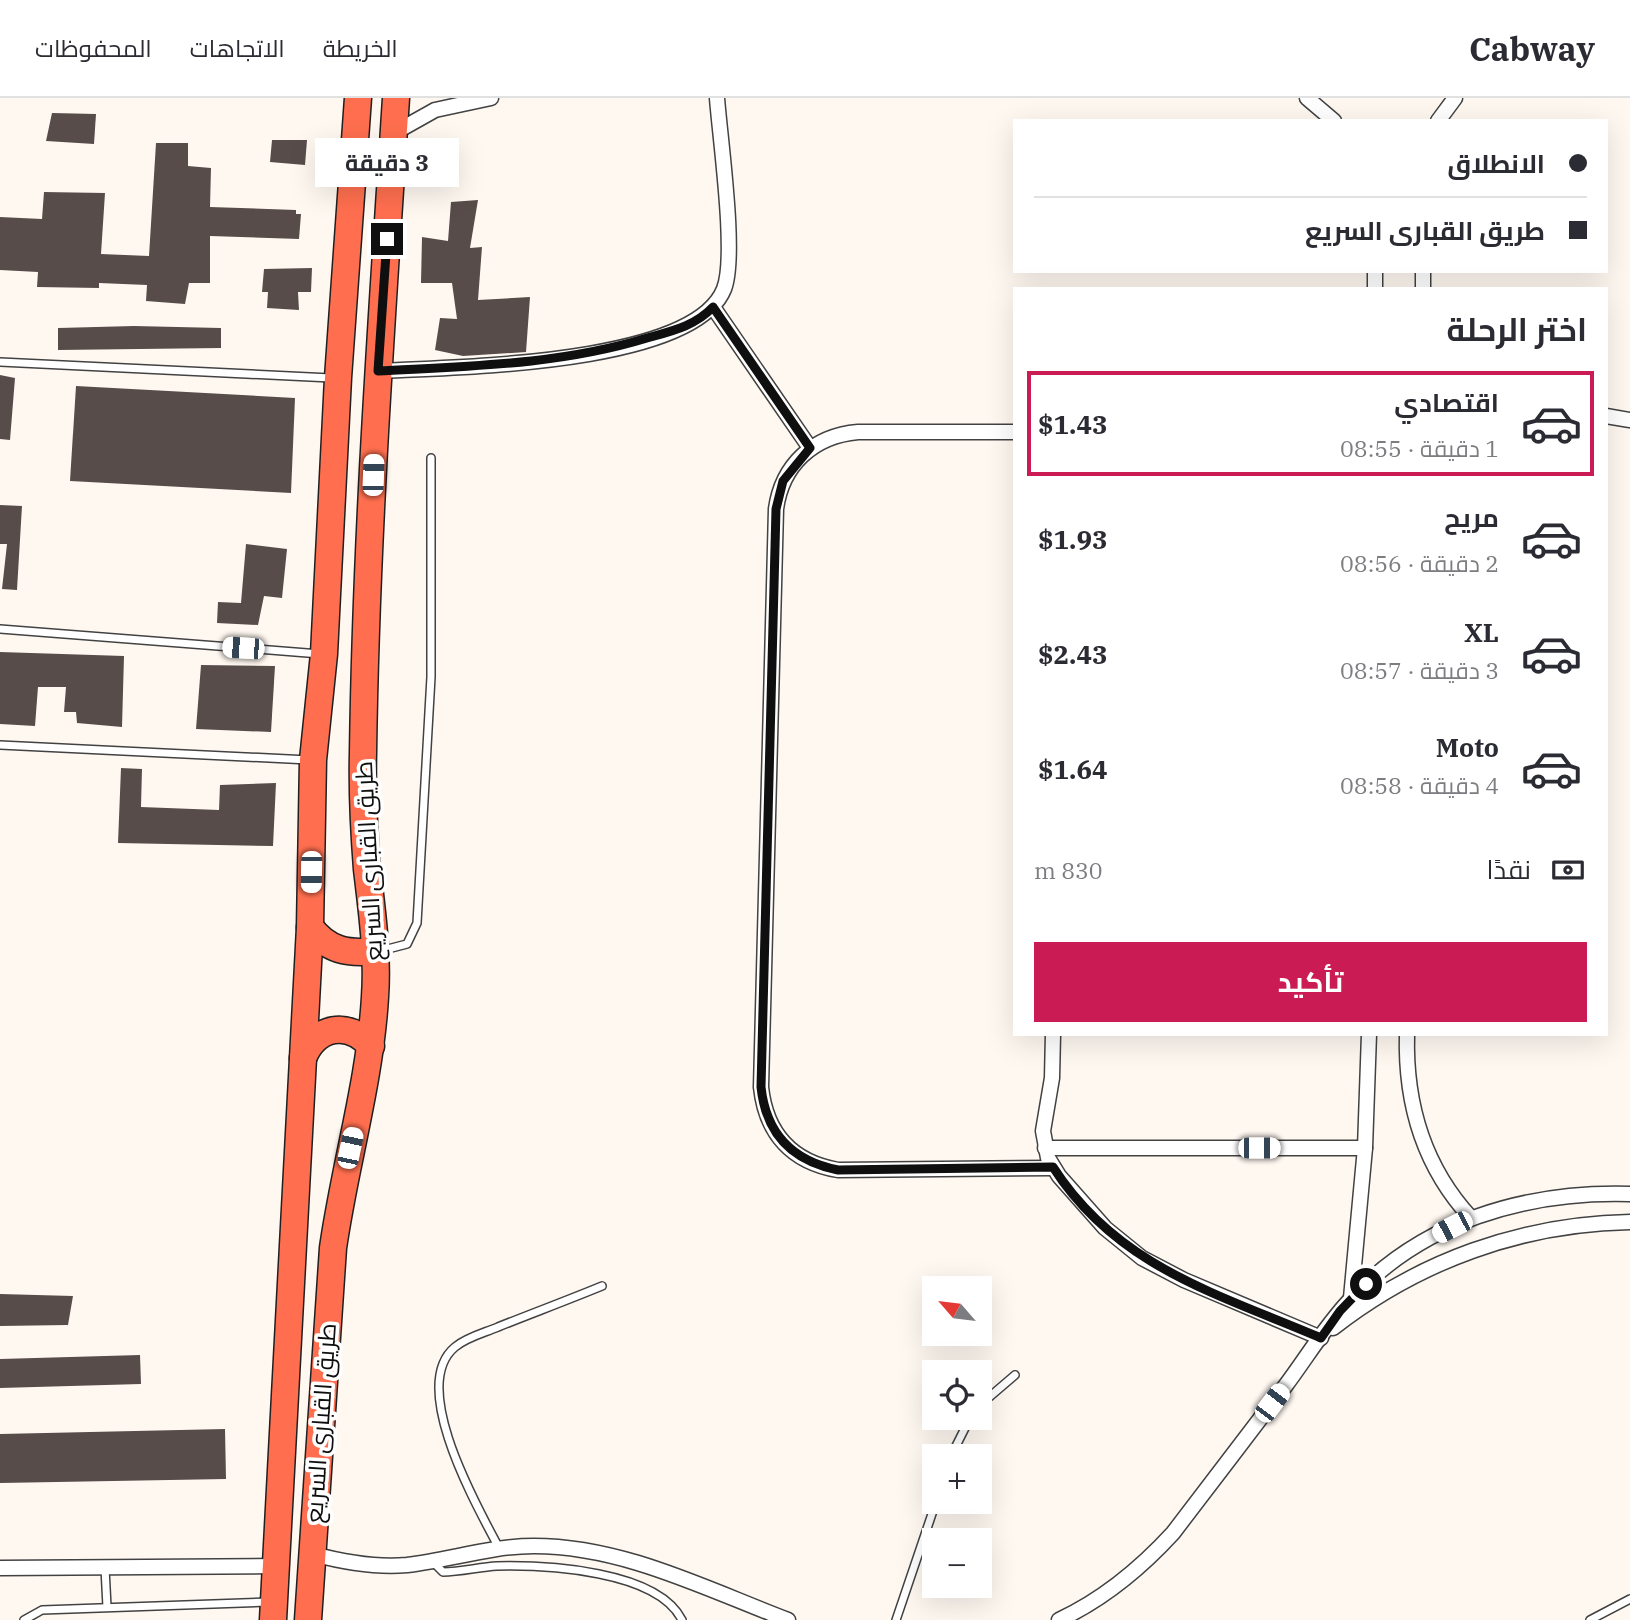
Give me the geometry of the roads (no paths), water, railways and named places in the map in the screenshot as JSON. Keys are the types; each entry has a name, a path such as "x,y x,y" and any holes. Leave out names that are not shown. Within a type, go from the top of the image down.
{"highway":[{"path":"345,98 354,163"},
{"path":"354,163 358,98"},
{"name":"طريق القبارى السريع","path":"308,1620 333,1248 340,1194 371,1046 376,951 367,866 363,768 378,371 396,98"},
{"name":"طريق القبارى السريع","path":"274,1611 310,927 313,760 324,654 338,379 354,163"},
{"path":"310,927 334,948 355,953 376,951"},
{"path":"303,1058 308,1046 327,1031 352,1031 371,1046"}],"street":[{"path":"394,133 435,110 491,98"},
{"path":"378,371 520,363 579,356 688,326 713,307 724,288 729,267 717,98"},
{"path":"1307,98 1332,119"},
{"path":"1439,119 1455,98"},
{"path":"713,307 810,448"},
{"path":"1608,416 1630,420"},
{"path":"1013,432 858,432 837,435 810,448 783,481 776,509 761,1087 771,1127 783,1144 799,1157 818,1166 838,1170 1053,1167"},
{"path":"1054,1036 1052,1078 1043,1124 1045,1148 1053,1167 1105,1228 1142,1258 1184,1280 1321,1338"},
{"path":"1351,1298 1366,1148 1369,1036"},
{"path":"1406,1036 1410,1101 1423,1144 1444,1184 1471,1218"},
{"path":"1045,1148 1366,1148"},
{"path":"1059,1620 1111,1590 1167,1540 1351,1298 1398,1258 1433,1236 1471,1218 1547,1197 1630,1194"},
{"path":"1321,1338 1384,1292 1454,1257 1528,1233 1567,1226 1630,1222"},
{"path":"313,1554 380,1566 433,1561 499,1548 570,1548 605,1553 639,1563 788,1620"},
{"path":"0,1568 277,1566"}],"lane":[{"path":"0,362 338,379"},
{"path":"376,951 393,950 407,944 417,923 431,677 431,458"},
{"path":"0,629 324,654"},
{"path":"0,745 313,760"},
{"path":"499,1548 463,1478 452,1447 439,1384 442,1364 461,1342 602,1286"},
{"path":"992,1395 1015,1376"},
{"path":"896,1620 932,1514"},
{"path":"433,1561 443,1572 524,1566 601,1575 665,1599 682,1620"},
{"path":"105,1567 107,1607"},
{"path":"1590,1620 1630,1600"},
{"path":"24,1620 42,1610 107,1607 274,1611"}]}
